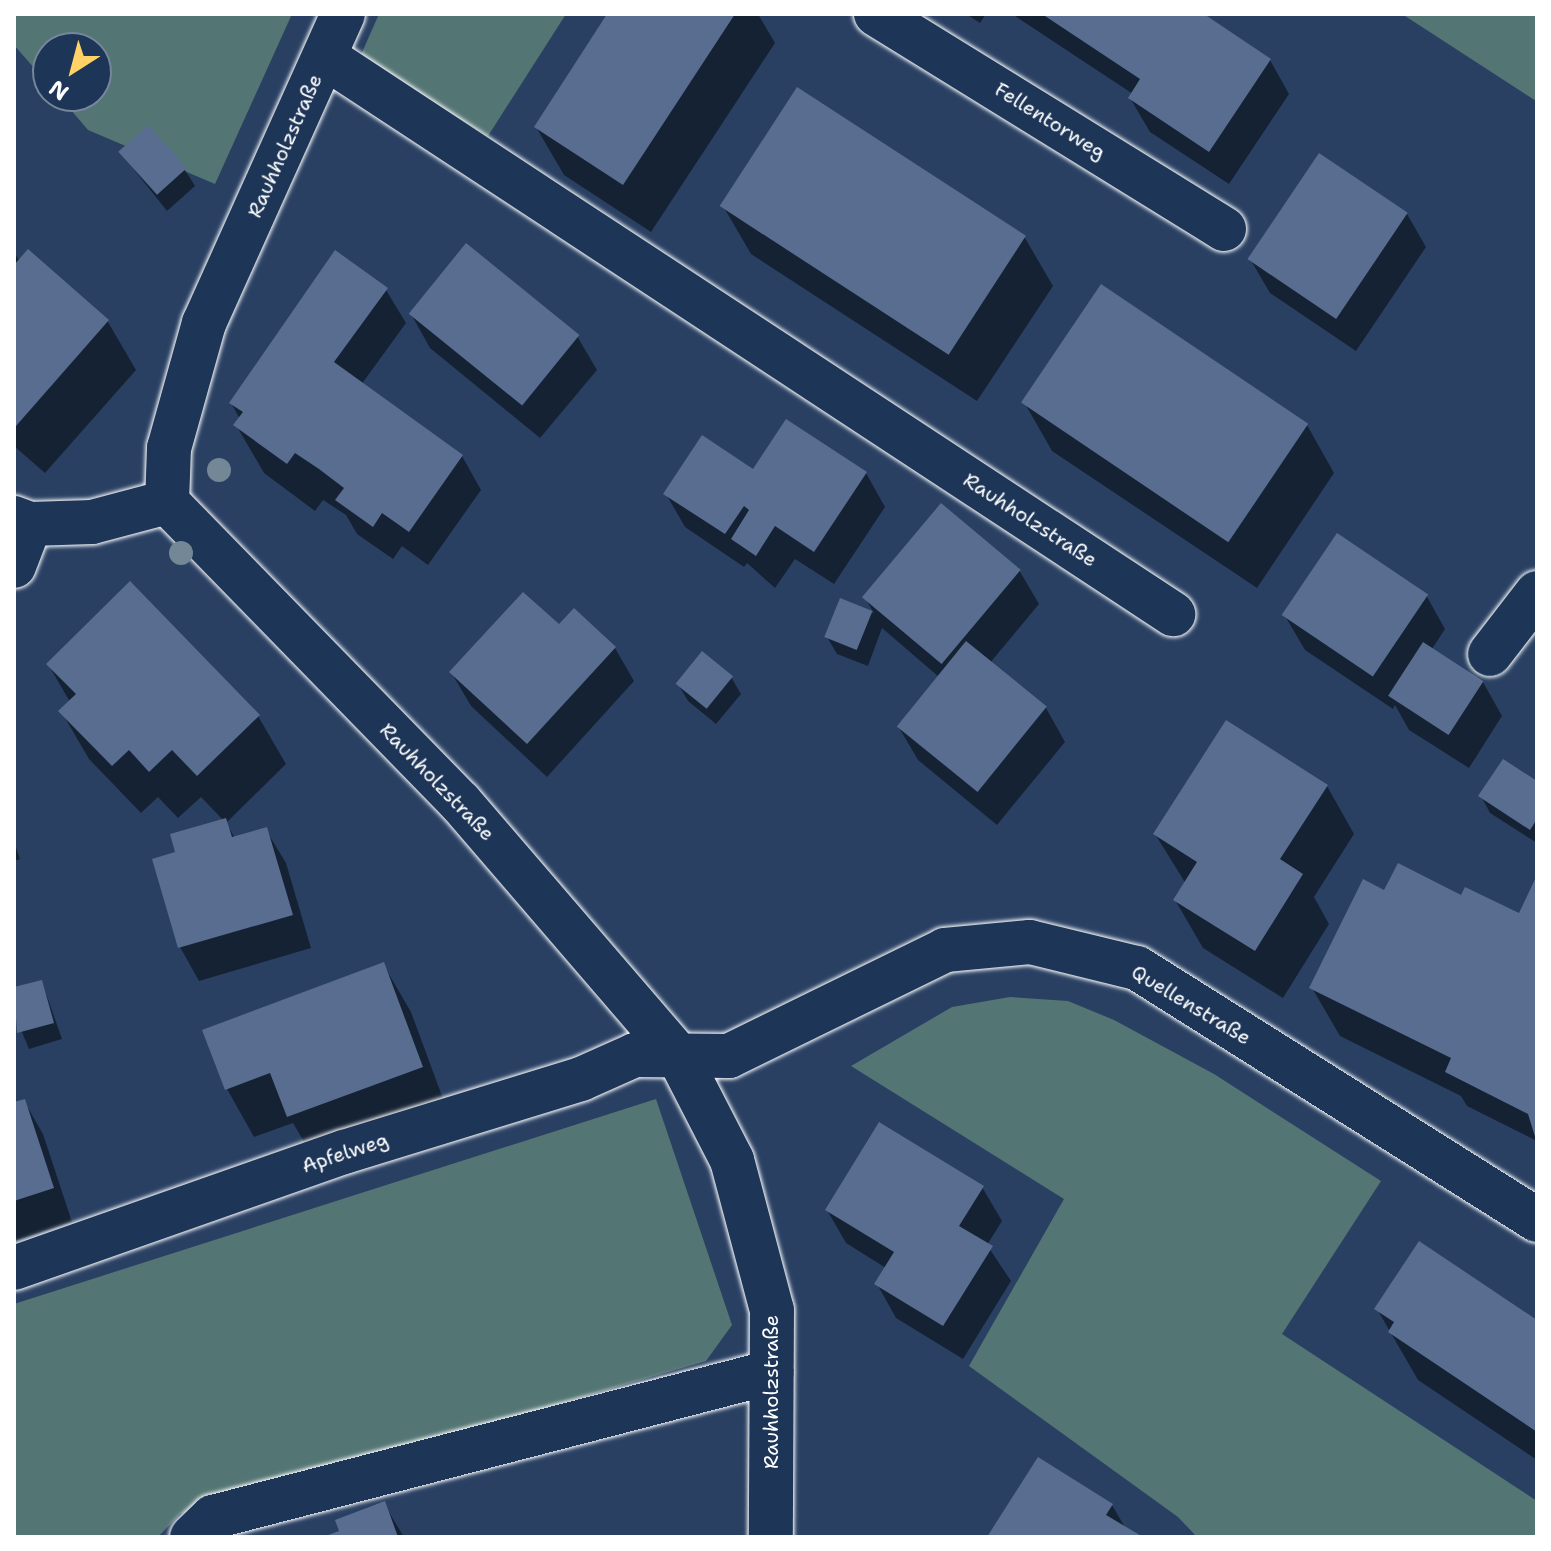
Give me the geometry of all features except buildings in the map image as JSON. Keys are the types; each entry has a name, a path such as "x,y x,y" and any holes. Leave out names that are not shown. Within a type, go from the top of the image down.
{"street":[{"name":"Rauhholzstraße","path":"343,14 204,323 169,448 167,502 460,802 679,1057 732,1160 772,1310 771,1537"},
{"name":"Fellentorweg","path":"876,14 1224,229"},
{"name":"Rauhholzstraße","path":"325,57 1173,614"},
{"path":"14,566 22,521 92,522 167,502"},
{"path":"1490,654 1537,593"},
{"name":"Quellenstraße","path":"679,1057 729,1056 945,950 1030,942 1137,968 1537,1220"},
{"name":"Apfelweg","path":"14,1268 344,1152 581,1079 635,1055 679,1057"},
{"path":"192,1537 213,1517 772,1372"}],"green space":[{"path":"14,14 292,14 215,184 88,130 73,112 112,112 112,32 32,32 32,66 14,45"},
{"path":"379,14 566,14 488,136 360,57"},
{"path":"1402,14 1537,14 1537,100 1536,101"},
{"path":"1010,997 1068,1001 1114,1020 1214,1074 1381,1181 1282,1334 1537,1501 1537,1537 1197,1537 1178,1517 969,1366 1064,1199 851,1066 952,1007"},
{"path":"656,1099 732,1325 706,1361 180,1514 158,1537 14,1537 14,1304"}]}
